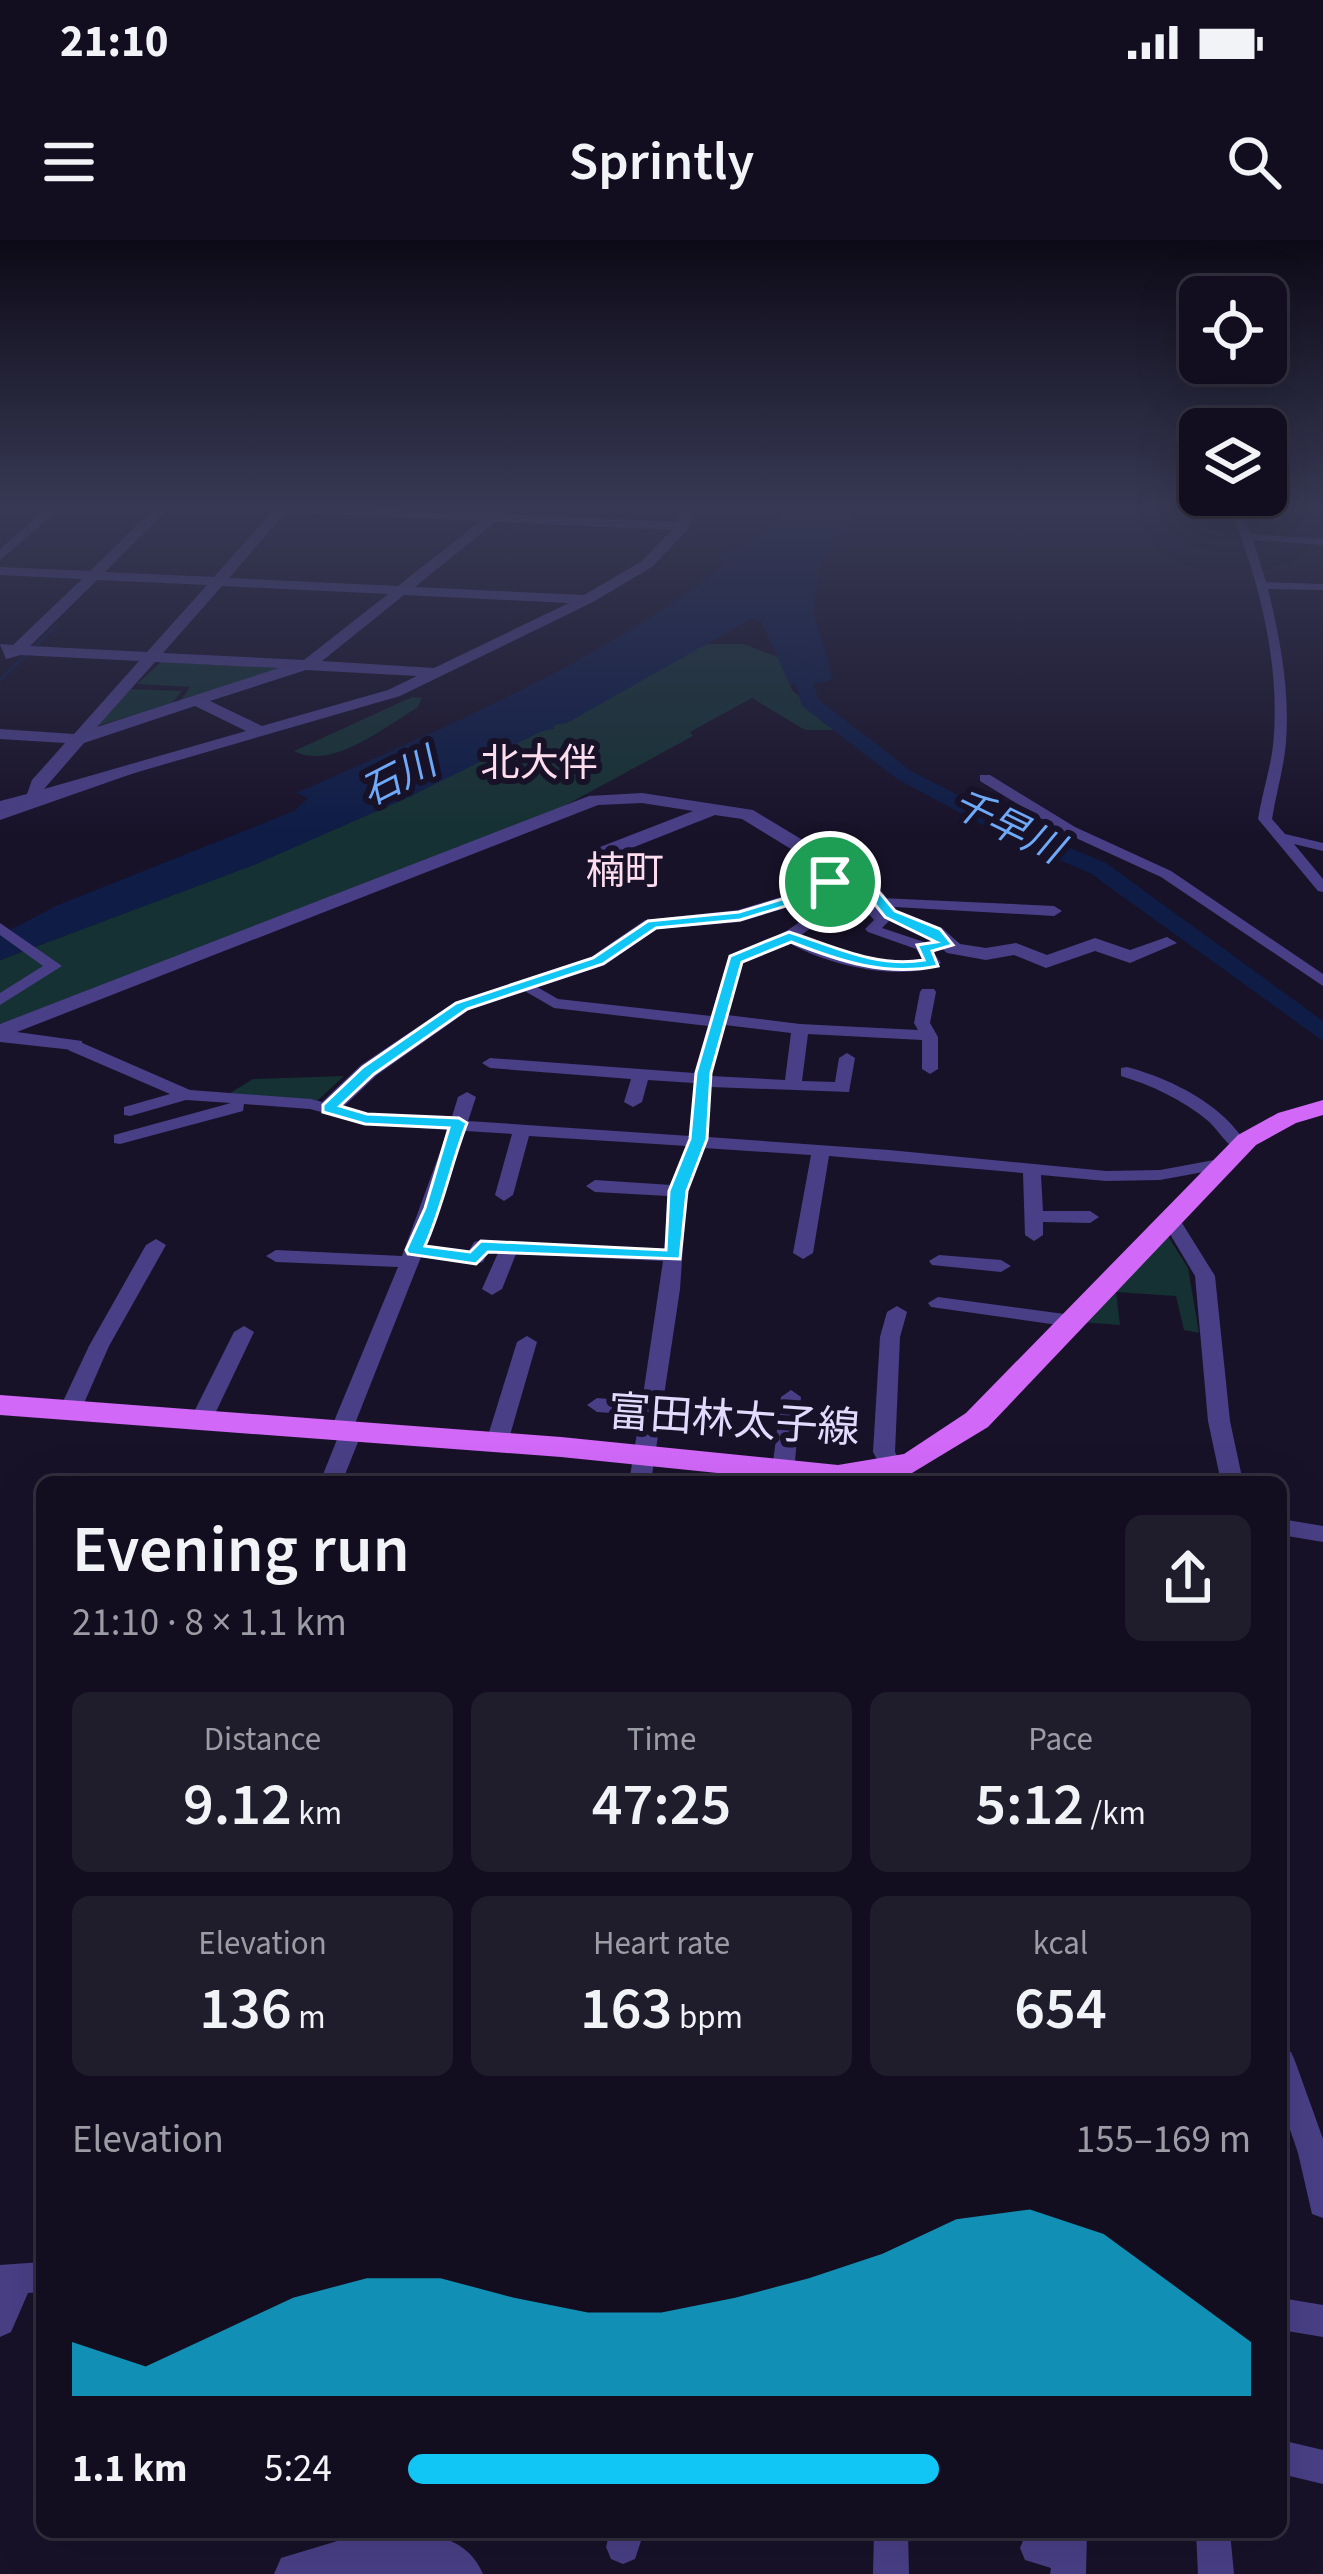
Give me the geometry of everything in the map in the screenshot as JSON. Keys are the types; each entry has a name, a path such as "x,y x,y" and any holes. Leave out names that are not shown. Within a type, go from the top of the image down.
{"main road":[{"name":"富田林太子線","path":"0,1405 497,1442 642,1468 838,1474 893,1469 927,1456 964,1431 1233,1154 1277,1123 1323,1107"}],"street":[{"path":"0,666 8,650 46,617"},
{"path":"39,794 34,791 38,784 187,617"},
{"path":"0,734 79,738 197,701 304,665 368,617"},
{"path":"0,812 39,794 380,699 552,617"},
{"path":"1266,617 1279,697 1280,741 1265,817 1323,888"},
{"path":"8,650 438,673"},
{"path":"197,701 264,733"},
{"path":"0,812 84,790 134,768"},
{"path":"985,778 1070,830 1166,874 1323,982"},
{"path":"0,1034 530,829 586,802 632,797 713,809 754,817 779,831 829,866 825,909 772,948 735,959 702,1080 697,1142 678,1191 674,1256 642,1468"},
{"path":"607,851 746,798"},
{"path":"1277,836 1323,847"},
{"path":"827,889 864,899 882,920 873,929 922,948 946,945 986,954 1016,949 1046,962 1095,944 1130,957 1167,943"},
{"path":"329,1108 369,1070 462,1006 598,961 652,924 726,919 827,889 870,890 890,914 942,936 946,945"},
{"path":"880,902 1054,911"},
{"path":"772,906 809,922"},
{"path":"0,928 50,962 50,970 0,1000"},
{"path":"789,936 850,960 916,966 933,963 922,948"},
{"path":"916,966 932,996 922,1024 928,1035 931,1069"},
{"path":"524,986 554,1003 800,1029 928,1035"},
{"path":"793,1087 800,1029"},
{"path":"0,1034 74,1046 185,1095 329,1108 365,1119 1032,1170 1160,1175 1233,1154 1221,1123 1168,1087 1127,1072"},
{"path":"490,1063 843,1088 847,1058"},
{"path":"633,1102 641,1074"},
{"path":"130,1111 185,1095"},
{"path":"333,1476 412,1256 434,1208 443,1163 467,1097"},
{"path":"412,1123 419,1100"},
{"path":"120,1139 227,1112 240,1101"},
{"path":"504,1195 522,1130"},
{"path":"803,1253 821,1152"},
{"path":"1032,1170 1034,1226 1082,1223"},
{"path":"595,1186 678,1191"},
{"path":"1170,1219 1205,1276 1219,1421 1231,1476"},
{"path":"70,1410 98,1346 156,1245"},
{"path":"276,1256 476,1258 481,1246 674,1256"},
{"path":"492,1289 509,1247"},
{"path":"939,1261 993,1265 982,1309"},
{"path":"938,1304 1072,1321"},
{"path":"893,1469 884,1452 890,1337 897,1312"},
{"path":"201,1420 244,1333"},
{"path":"497,1442 526,1342"},
{"path":"783,1471 791,1397"},
{"path":"597,1406 650,1409"},
{"path":"1287,1528 1323,1534"},
{"path":"1287,2076 1317,2152 1323,2204"},
{"path":"0,2321 20,2278"},
{"path":"1287,2315 1323,2321"},
{"path":"1287,2458 1323,2467"},
{"path":"891,2538 891,2574"},
{"path":"1213,2538 1216,2574"},
{"path":"297,2574 417,2540 460,2574"}],"green space":[{"path":"702,644 744,644 780,658 792,690 837,730 805,730 752,698 690,732 693,736 529,825 0,1024 0,960 182,890 448,777"},
{"path":"161,662 280,670 178,704 190,687 137,684"},
{"path":"131,689 182,691 171,704 97,726"},
{"path":"412,697 422,698 417,708 357,744 325,755 294,751"},
{"path":"344,1076 317,1101 227,1095 253,1079"},
{"path":"1166,1233 1188,1268 1199,1333 1184,1330 1176,1296 1116,1292 1120,1325 1081,1322"}],"water":[{"name":"石川","path":"650,617 815,617 833,677 827,682 790,685 761,621 751,619 567,723 554,725 407,798 254,865 0,960 0,935 58,905 294,811 308,798 296,793 463,719"}],"waterway":[{"path":"0,680 56,626"},
{"name":"千早川","path":"792,641 809,702 904,775 1019,835 1098,868 1323,1033"}],"district":[{"name":"北大伴","path":"539,762"},
{"name":"楠町","path":"625,870"}],"route":[{"path":"830,882 870,890 890,914 935,932 946,945 922,948 933,963 912,966 850,960 789,936 772,948 735,959 704,1073 699,1139 678,1191 674,1256 481,1246 476,1258 415,1250 434,1208 443,1163 459,1123 389,1122 329,1108 369,1070 462,1006 598,961 652,924 740,916 823,890 830,882"}]}
